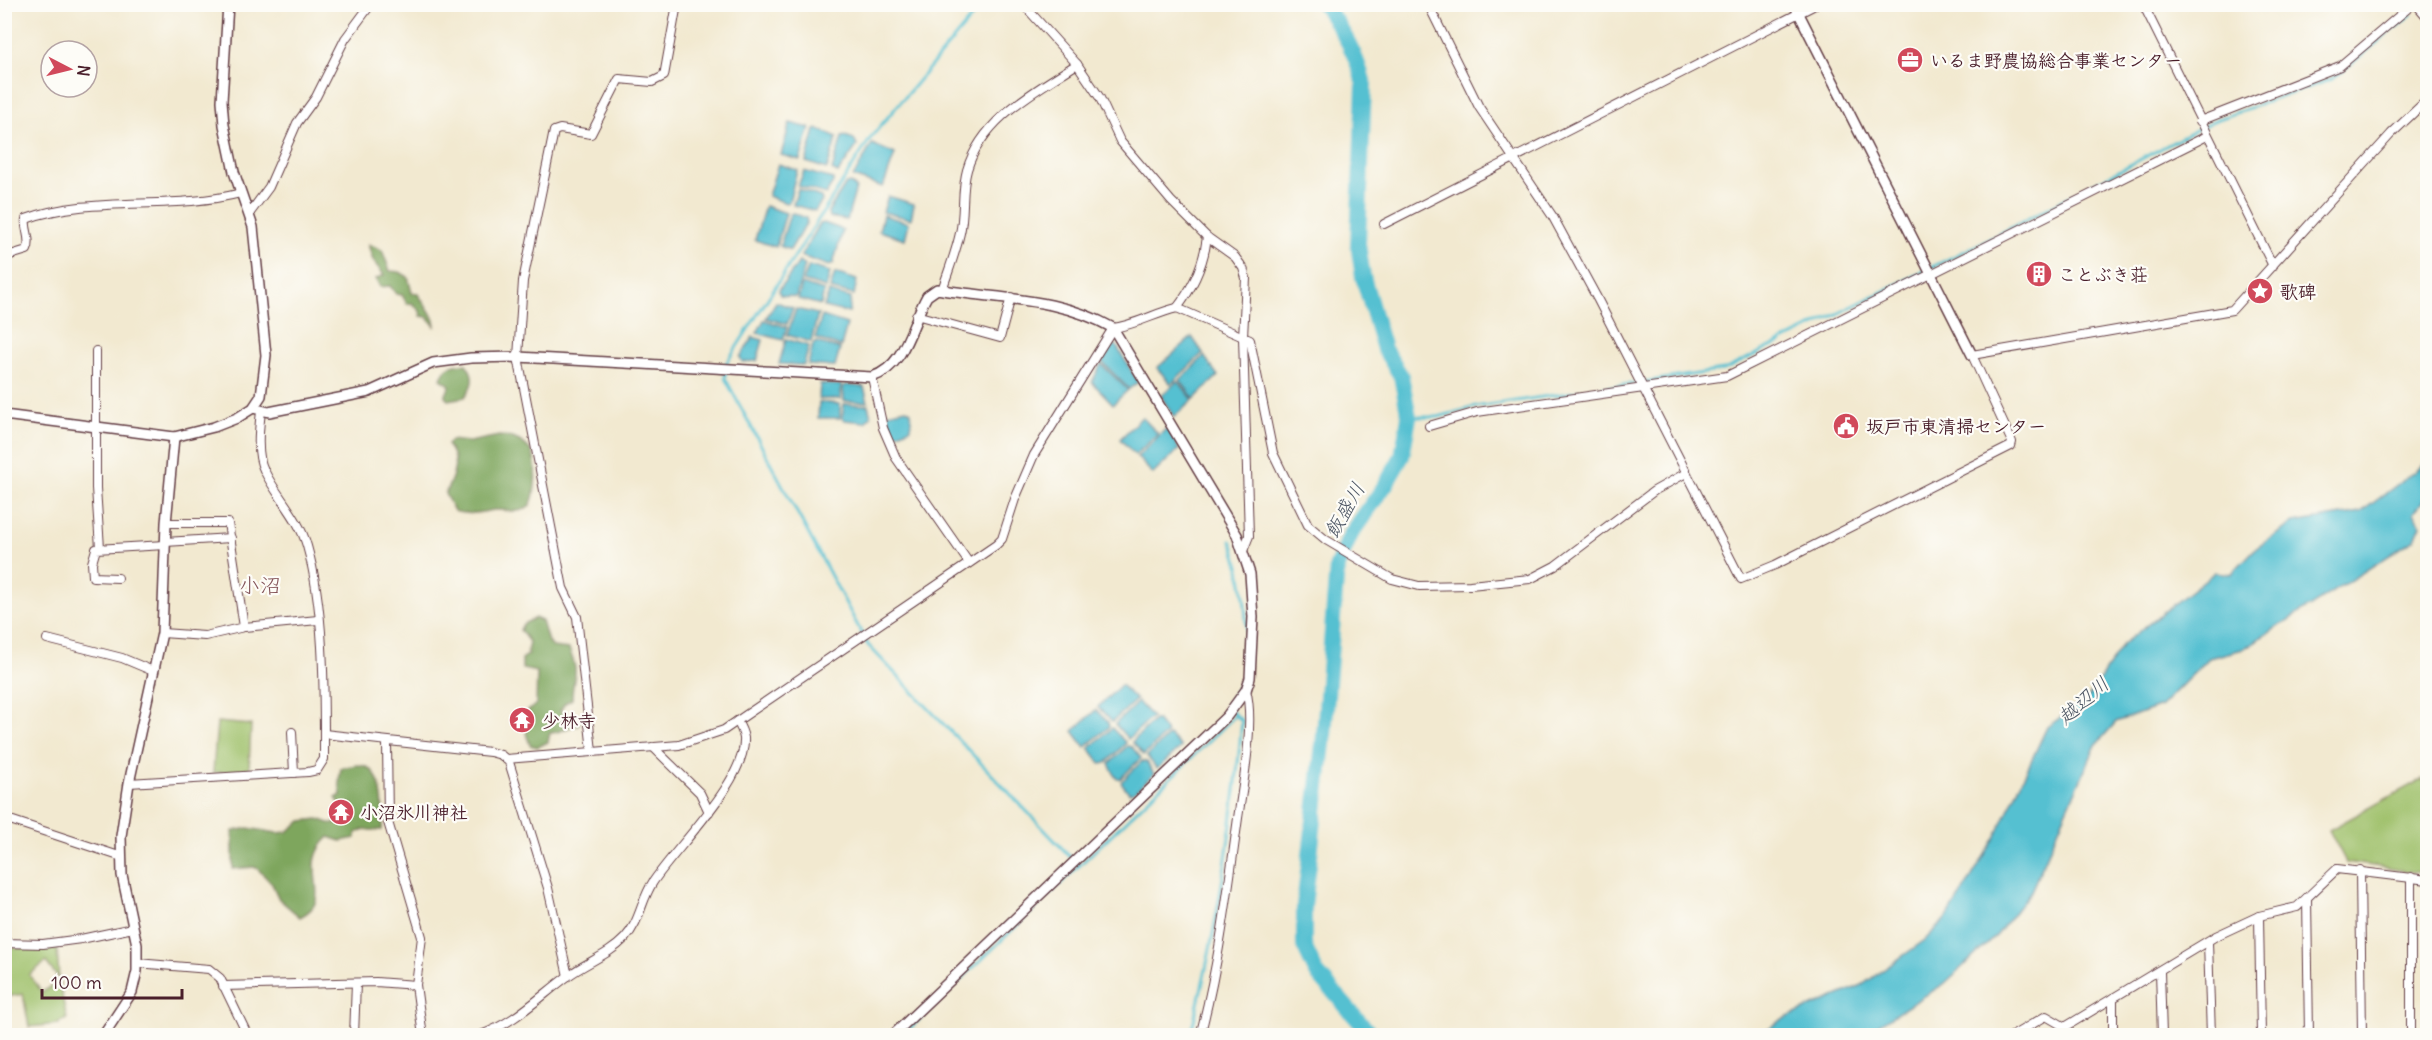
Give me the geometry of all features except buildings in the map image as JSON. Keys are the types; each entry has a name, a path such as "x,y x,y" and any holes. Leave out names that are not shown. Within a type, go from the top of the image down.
{"street":[{"path":"129,783 317,770 324,759 318,620 311,564 303,532 263,469 257,410 266,355 260,279 249,214 241,193 224,125 223,91 228,4"},
{"path":"249,214 265,194 297,123 320,90 345,39 371,4"},
{"path":"592,751 577,617 563,588 518,357 523,281 554,131 560,129 591,134 620,79 652,82 664,76 677,4"},
{"path":"734,4 758,4"},
{"path":"1023,4 1077,64 1100,98 1120,141 1171,201 1207,237 1235,257 1243,268 1246,278 1244,337 1248,536 1242,551"},
{"path":"1428,4 1479,107 1553,217 1741,579 1748,579 2012,446 1972,355 1932,273 1794,4"},
{"path":"1384,224 1516,159 1817,4"},
{"path":"2143,4 2273,266"},
{"path":"2200,121 2340,66 2414,4 2427,18"},
{"path":"942,290 960,234 963,188 973,154 1002,115 1077,64"},
{"path":"1972,355 2232,310 2391,134 2427,99"},
{"path":"1429,426 1477,412 1727,376 2208,136"},
{"path":"4,257 27,250 29,242 25,223 26,219 35,216 84,207 202,201 241,193"},
{"path":"4,415 174,436 214,427 257,410 369,392 433,363 471,358 518,357 872,377 886,370 896,361 916,315 927,296 937,289 1050,303 1113,328 1129,326 1177,308 1199,272 1205,256 1207,237"},
{"path":"916,315 1000,338 1011,297"},
{"path":"1177,308 1250,340 1268,435 1276,460 1308,525 1326,540 1392,579 1419,586 1470,585 1530,579 1555,566 1654,491 1686,473"},
{"path":"891,1035 1227,716 1246,690 1252,666 1253,617 1250,573 1237,535 1113,328"},
{"path":"324,734 490,752 506,759 679,745 724,730 1002,539 1015,499 1034,455 1113,328"},
{"path":"96,351 100,548"},
{"path":"872,377 883,428 896,458 969,563"},
{"path":"105,1035 132,992 137,963 133,928 122,875 121,836 129,783 162,633 166,523 174,436"},
{"path":"166,523 228,523 244,627"},
{"path":"118,578 93,577 92,563 96,549 231,538"},
{"path":"162,633 205,636 244,627 318,620"},
{"path":"47,639 122,658 153,671"},
{"path":"1200,1035 1217,962 1244,780 1250,703 1246,690"},
{"path":"478,1035 493,1031 514,1018 568,976 607,953 627,936 653,882 710,812 733,776 744,739 737,721"},
{"path":"291,732 294,772"},
{"path":"387,741 388,822 422,937 416,985 423,1035"},
{"path":"653,747 700,793 710,812"},
{"path":"506,759 509,762 548,888 568,976"},
{"path":"4,818 122,857"},
{"path":"2012,1035 2046,1016 2065,1031 2113,998 2208,942 2259,916 2297,907 2337,869 2427,880"},
{"path":"2360,870 2362,1035"},
{"path":"2411,878 2411,1035"},
{"path":"2307,898 2309,1035"},
{"path":"2259,916 2261,1035"},
{"path":"4,943 43,944 133,928"},
{"path":"2208,942 2211,1035"},
{"path":"137,963 209,969 220,978 248,1035"},
{"path":"2160,971 2162,1035"},
{"path":"223,986 356,983 416,985"},
{"path":"354,1035 356,983"},
{"path":"2113,998 2114,1035"}],"green space":[{"path":"368,244 382,250 390,271 400,272 408,277 412,293 418,294 431,314 435,326 427,317 421,316 420,311 412,303 407,304 402,295 396,294 390,286 380,287 376,279 384,275 373,261"},
{"path":"466,364 472,377 470,388 465,397 448,400 445,397 450,385 441,379 445,371 450,367"},
{"path":"499,436 513,438 531,451 535,463 535,490 530,504 520,511 495,510 470,513 454,511 445,494 455,463 447,445 451,440 469,442"},
{"path":"535,618 542,621 548,642 553,647 569,649 573,658 575,671 572,699 565,703 560,711 580,721 578,726 550,733 548,742 538,747 530,745 526,733 530,726 526,713 536,704 537,672 522,669 522,659 529,654 527,652 529,642 520,630 523,624"},
{"path":"217,722 251,725 249,769 213,773"},
{"path":"357,765 373,772 378,780 383,811 382,830 362,830 356,834 356,838 341,841 329,837 315,860 316,901 311,910 300,917 279,899 272,884 258,869 254,867 233,869 233,831 248,828 277,833 287,832 301,821 318,819 332,824 354,816 352,804 341,805 336,798 341,795 339,780 341,768"},
{"path":"2422,779 2427,785 2427,874 2346,862 2329,830"},
{"path":"5,948 57,949 59,979 46,962 29,975 42,992 59,981 67,1019 59,1024 29,1027 23,994 5,997"}],"water":[{"path":"790,123 810,128 800,160 781,155"},
{"path":"818,129 837,137 827,169 806,162 815,130"},
{"path":"842,137 854,139 857,146 838,173 832,170"},
{"path":"872,144 895,154 883,187 853,177"},
{"path":"778,164 797,170 789,202 786,203 768,196"},
{"path":"804,171 833,179 826,194 798,186"},
{"path":"850,183 856,188 847,220 829,217 828,212 846,184"},
{"path":"798,189 821,197 822,201 815,211 793,205"},
{"path":"888,196 914,204 911,219 883,212"},
{"path":"765,206 786,213 776,247 755,240"},
{"path":"790,214 806,218 807,222 790,250 780,246"},
{"path":"883,215 909,223 905,239 879,231"},
{"path":"824,223 843,230 833,264 829,266 801,256 820,224"},
{"path":"799,262 805,265 796,297 780,295 779,290"},
{"path":"809,266 830,272 826,288 803,281"},
{"path":"835,273 857,280 854,295 830,289"},
{"path":"802,284 824,291 821,305 798,299"},
{"path":"829,292 851,298 849,313 824,307"},
{"path":"776,302 793,308 787,324 766,318"},
{"path":"796,309 818,314 811,342 787,335"},
{"path":"822,316 847,324 841,347 815,338"},
{"path":"764,320 787,327 783,340 757,333"},
{"path":"753,337 763,340 757,361 742,362 740,357"},
{"path":"1192,337 1203,353 1171,384 1157,368"},
{"path":"786,339 809,346 804,365 779,364"},
{"path":"817,342 840,349 835,367 808,365 813,344"},
{"path":"1113,345 1116,345 1138,382 1129,389 1102,362"},
{"path":"1204,356 1218,376 1194,399 1180,380"},
{"path":"1101,364 1128,390 1113,404 1092,382"},
{"path":"1178,381 1193,400 1174,417 1161,396"},
{"path":"820,384 841,385 841,399 819,399"},
{"path":"846,385 864,387 868,402 844,401 843,387"},
{"path":"819,402 840,404 840,418 818,418"},
{"path":"844,404 868,405 871,416 865,422 844,420 842,418"},
{"path":"906,409 911,412 911,428 894,435 887,413"},
{"path":"1142,417 1158,434 1135,455 1120,439"},
{"path":"1167,428 1179,449 1153,474 1137,457"},
{"path":"2427,462 2427,496 2414,512 2421,525 2415,539 2243,649 2209,658 2161,706 2116,722 2096,745 2031,891 1997,935 1944,984 1862,1035 1759,1035 1781,1020 1862,985 1925,940 1948,916 1995,838 2047,727 2088,698 2123,644 2215,572 2231,574 2255,549 2293,523 2361,512"},
{"path":"1121,685 1136,700 1112,722 1098,707"},
{"path":"1138,702 1152,717 1128,739 1115,724"},
{"path":"1096,710 1108,722 1109,727 1085,747 1073,731"},
{"path":"1154,720 1157,720 1167,733 1144,755 1132,742"},
{"path":"1112,728 1126,743 1106,763 1101,764 1089,748"},
{"path":"1169,735 1181,747 1157,769 1147,756"},
{"path":"1127,746 1132,747 1141,758 1120,779 1117,779 1109,764"},
{"path":"1142,761 1147,762 1154,774 1134,792 1129,793 1121,782"}],"waterway":[{"path":"983,4 872,136 727,362 725,378 868,645 1079,866"},
{"name":"飯盛川","path":"1323,4 1348,42 1364,84 1358,244 1363,277 1384,349 1401,376 1409,417 1402,456 1386,484 1351,534 1337,566 1324,735 1304,906 1304,946 1316,972 1372,1036"},
{"path":"1409,417 1438,417 1475,407 1724,370 1997,235 2213,121 2332,79 2411,15"},
{"path":"1190,1036 1223,879 1242,721 1226,706 1244,674 1247,644 1243,587 1231,541"},
{"path":"902,1036 1236,715"}],"place":[{"name":"いるま野農協総合事業センター","path":"1910,60"},
{"name":"ことぶき荘","path":"2039,274"},
{"name":"歌碑","path":"2260,291"},
{"name":"坂戸市東清掃センター","path":"1846,426"},
{"name":"少林寺","path":"522,720"},
{"name":"小沼氷川神社","path":"341,812"}],"district":[{"name":"小沼","path":"260,585"}],"water label":[{"name":"越辺川","path":"2083,700"}]}
